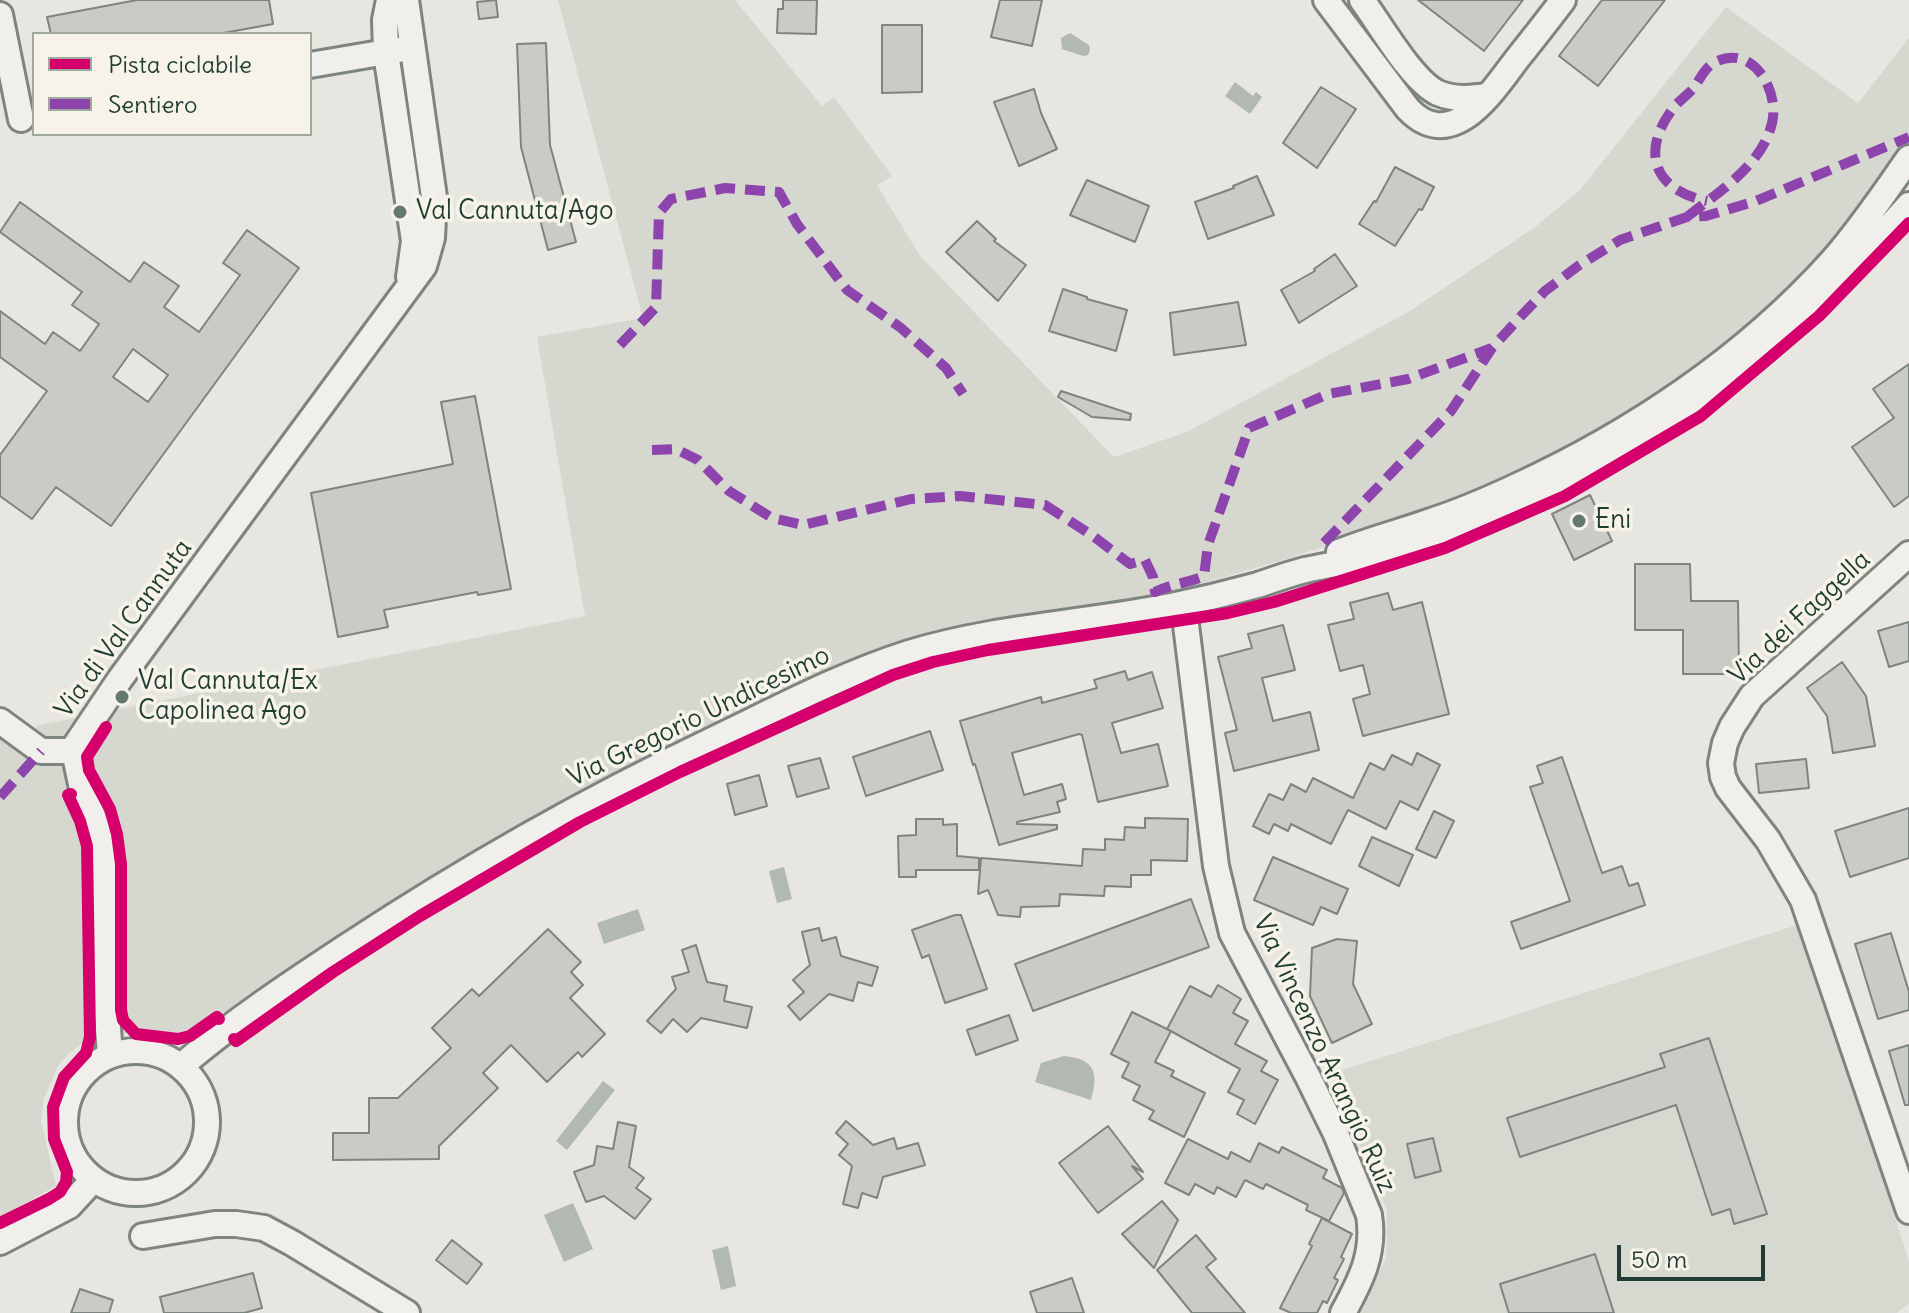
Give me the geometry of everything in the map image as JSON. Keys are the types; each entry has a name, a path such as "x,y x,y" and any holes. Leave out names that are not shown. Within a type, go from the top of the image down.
{"street":[{"name":"Via di Val Cannuta","path":"389,0 385,20 386,53 413,230 413,261 405,291"},
{"name":"Via di Val Cannuta","path":"110,1055 105,989 103,855 97,822 82,789 74,751 79,738 111,691 422,271 432,238 435,208 406,0"},
{"path":"1326,0 1408,109 1419,120 1435,125 1456,122 1474,111 1563,0"},
{"path":"1362,0 1428,87 1448,96 1488,96"},
{"path":"0,15 18,120"},
{"path":"312,65 413,48"},
{"name":"Via Gregorio Undicesimo","path":"1305,570 1349,548 1436,520 1515,487 1577,457 1660,407 1740,347 1806,286 1841,250 1909,158"},
{"name":"Via Gregorio Undicesimo","path":"181,1066 239,1019 309,971 403,909 523,837 628,781 814,691 887,661 944,644 1171,606 1305,570 1368,559 1442,537 1552,490 1612,459 1695,404 1776,340 1827,294 1909,205"},
{"name":"Via dei Faggella","path":"1909,554 1752,696 1732,727 1721,763 1728,788 1768,840 1803,900 1909,1211"},
{"name":"Via Vincenzo Arangio Ruiz","path":"1186,625 1216,866 1232,933 1336,1134 1369,1215 1371,1229 1367,1264 1343,1313"},
{"path":"0,721 41,751 74,751"},
{"path":"141,1050 157,1053 181,1066 195,1081 207,1111 204,1143 188,1171 175,1181 145,1192 112,1189 93,1180 76,1164 67,1140 65,1119 69,1099 78,1081 92,1066 110,1055 141,1050"},
{"path":"0,1242 69,1206 93,1180"},
{"path":"143,1236 215,1224 264,1228 407,1313"}],"shaded area":[{"path":"558,0 735,0 822,106 834,97 892,176 877,185 920,256 1114,457 1187,432 1410,311 1535,227 1580,190 1726,7 1858,103 1909,38 1909,136 1827,247 1787,290 1706,361 1647,403 1568,452 1495,486 1414,517 1196,585 1169,597 931,638 839,666 625,769 520,825 239,1004 182,1036 137,1032 96,1038 82,1044 58,1066 44,1098 41,1120 56,1186 0,1217 0,736 9,743 40,725 585,616 537,337 643,318"},
{"path":"1070,33 1089,45 1088,55 1062,49 1061,38"},
{"path":"1235,82 1253,96 1256,92 1262,97 1250,114 1225,96"},
{"path":"784,867 792,899 777,903 769,871"},
{"path":"638,909 645,930 604,944 597,923"},
{"path":"1803,923 1909,1262 1909,1303 1897,1313 1361,1313 1386,1258 1387,1210 1330,1074"},
{"path":"1064,1056 1082,1060 1092,1069 1095,1082 1091,1100 1035,1082 1041,1063"},
{"path":"603,1081 615,1090 567,1150 556,1141"},
{"path":"573,1203 593,1249 564,1262 544,1215"},
{"path":"728,1246 736,1286 721,1290 712,1250"}],"building":[{"path":"137,0 269,0 273,24 229,32 51,32 47,17"},
{"path":"496,0 498,17 479,19 477,2"},
{"path":"783,0 817,0 816,34 777,33 778,9 783,9"},
{"path":"1000,0 1042,0 1032,46 991,37"},
{"path":"1418,0 1523,0 1484,51"},
{"path":"1602,0 1665,0 1598,86 1559,56"},
{"path":"882,25 922,25 922,92 882,93"},
{"path":"546,43 550,145 576,242 548,250 521,147 517,44"},
{"path":"1321,87 1356,109 1317,168 1283,143"},
{"path":"1034,89 1057,149 1019,166 994,102"},
{"path":"1395,167 1434,187 1422,210 1419,209 1395,246 1359,224 1376,202"},
{"path":"1257,176 1274,215 1208,239 1195,202"},
{"path":"1087,180 1149,206 1135,242 1070,215"},
{"path":"20,202 130,282 144,262 179,286 164,307 199,332 240,275 223,263 247,230 299,268 111,526 56,487 32,519 0,496 0,455 47,391 0,357 0,311 45,344 53,332 80,351 99,324 72,305 82,292 0,232","holes":["133,349 168,375 148,402 113,377"]},
{"path":"977,221 996,239 994,241 1026,265 998,301 946,252"},
{"path":"1335,254 1357,286 1299,323 1281,290 1315,271"},
{"path":"1063,289 1127,310 1116,351 1049,331"},
{"path":"1238,302 1246,345 1174,355 1170,313"},
{"path":"1909,364 1909,496 1894,507 1852,447 1894,418 1873,389"},
{"path":"1061,391 1131,414 1130,420 1092,417 1058,397"},
{"path":"475,396 511,589 478,595 477,592 384,610 388,627 338,637 311,493 453,464 441,402"},
{"name":"Eni","path":"1590,495 1612,541 1574,560 1552,514"},
{"path":"1635,564 1690,564 1691,601 1738,601 1739,674 1683,674 1683,630 1635,630"},
{"path":"1388,593 1393,610 1422,602 1449,714 1363,736 1353,699 1370,694 1363,665 1340,671 1328,625 1354,619 1350,603"},
{"path":"1909,622 1909,661 1889,667 1878,631"},
{"path":"1283,625 1295,670 1262,678 1273,721 1310,712 1319,750 1234,771 1225,733 1237,730 1218,657 1252,648 1248,634"},
{"path":"1842,662 1866,696 1875,746 1833,753 1827,716 1807,688"},
{"path":"1125,671 1128,680 1152,672 1163,708 1112,723 1121,753 1158,744 1168,786 1098,802 1082,735 1079,734 1012,753 1024,795 1062,784 1066,799 1057,802 1060,812 1017,822 1057,825 1057,829 999,845 960,721 1041,697 1042,703 1097,688 1094,680"},
{"path":"930,731 943,770 866,796 853,757"},
{"path":"1417,753 1440,765 1418,810 1400,801 1386,829 1348,810 1331,844 1291,824 1288,831 1274,824 1269,834 1253,826 1269,794 1283,800 1291,784 1306,792 1313,778 1353,798 1370,763 1384,770 1392,755 1412,765"},
{"path":"1562,757 1602,873 1622,866 1629,886 1638,883 1645,905 1521,949 1511,922 1570,901 1530,787 1543,783 1537,766"},
{"path":"820,758 829,788 797,797 788,766"},
{"path":"1806,759 1809,788 1759,793 1756,764"},
{"path":"759,775 767,806 735,815 727,784"},
{"path":"1909,808 1909,858 1850,877 1835,831"},
{"path":"1434,811 1454,821 1436,858 1416,849"},
{"path":"1145,818 1188,819 1187,861 1151,860 1151,875 1131,875 1131,887 1105,886 1104,896 1060,894 1059,906 1021,907 1020,917 998,915 988,890 978,894 981,858 1082,866 1083,849 1105,850 1105,839 1124,840 1125,827 1145,828"},
{"path":"916,819 943,819 943,825 957,824 957,856 979,858 979,870 916,870 916,877 899,877 898,836 916,835"},
{"path":"1372,837 1413,855 1399,886 1359,866"},
{"path":"1273,857 1348,889 1337,914 1321,907 1313,925 1254,900"},
{"path":"1191,899 1209,947 1033,1011 1015,964"},
{"path":"961,915 987,989 945,1003 929,955 922,958 912,930"},
{"path":"819,928 822,941 836,937 841,956 878,967 872,986 858,982 853,1001 829,994 800,1020 788,1006 804,992 793,980 810,965 802,932"},
{"path":"548,929 581,962 571,972 583,985 570,998 605,1034 582,1057 578,1052 547,1082 511,1045 483,1073 498,1088 439,1146 439,1159 333,1160 333,1133 369,1133 369,1098 398,1098 451,1048 432,1028 472,989 479,996"},
{"path":"1891,933 1909,992 1909,1010 1878,1019 1855,944"},
{"path":"1337,939 1357,941 1353,984 1372,1024 1332,1043 1310,996 1312,948"},
{"path":"696,945 707,982 727,986 724,1001 752,1007 747,1028 701,1018 687,1032 673,1019 661,1033 647,1021 676,989 672,977 689,972 682,950"},
{"path":"1218,985 1241,999 1233,1013 1248,1021 1235,1044 1267,1061 1261,1071 1278,1080 1255,1124 1237,1114 1244,1100 1228,1092 1240,1069 1167,1029 1190,986 1211,997"},
{"path":"1132,1012 1171,1031 1155,1062 1174,1071 1171,1076 1205,1093 1184,1137 1149,1119 1154,1111 1133,1100 1140,1086 1122,1077 1129,1063 1111,1054"},
{"path":"1009,1015 1018,1040 976,1055 967,1030"},
{"path":"1709,1038 1767,1214 1734,1224 1730,1209 1712,1215 1676,1105 1520,1157 1507,1118 1665,1067 1660,1054"},
{"path":"1909,1045 1909,1105 1905,1105 1889,1051"},
{"path":"846,1121 873,1145 894,1138 897,1149 918,1143 925,1165 883,1177 877,1198 862,1193 858,1208 843,1204 852,1166 839,1155 848,1144 836,1133"},
{"path":"618,1122 636,1126 629,1167 644,1178 636,1188 651,1199 635,1219 604,1196 586,1202 574,1172 594,1165 597,1146 613,1149"},
{"path":"1108,1126 1143,1172 1132,1166 1143,1179 1098,1213 1059,1163"},
{"path":"1433,1138 1441,1171 1415,1178 1407,1144"},
{"path":"1188,1139 1228,1159 1231,1152 1250,1162 1259,1143 1279,1153 1282,1147 1327,1170 1323,1178 1342,1188 1344,1193 1329,1221 1306,1210 1308,1205 1266,1184 1263,1189 1245,1180 1236,1197 1217,1187 1214,1194 1195,1184 1189,1195 1165,1183"},
{"path":"1162,1201 1178,1220 1154,1268 1122,1234"},
{"path":"1322,1218 1352,1234 1334,1278 1338,1280 1327,1303 1323,1301 1317,1313 1291,1313 1280,1308 1312,1246 1309,1244"},
{"path":"1196,1235 1216,1259 1206,1267 1245,1313 1192,1313 1157,1270"},
{"path":"452,1240 482,1264 467,1284 436,1260"},
{"path":"1595,1254 1614,1313 1509,1313 1500,1284"},
{"path":"253,1273 262,1308 244,1313 164,1313 160,1297"},
{"path":"1072,1278 1084,1313 1037,1313 1030,1292"},
{"path":"80,1289 113,1300 109,1313 71,1313"}],"marked path":[{"path":"1687,217 1725,188 1737,177 1767,138 1772,123 1772,97 1761,73 1741,59 1729,58 1715,62 1708,68 1674,107 1657,139 1655,153 1664,178 1674,188 1707,201"},
{"path":"1324,543 1451,411 1492,348 1522,315 1545,291 1578,266 1620,240 1687,217 1706,216 1756,201 1909,137"},
{"path":"620,345 656,307 659,213 671,199 725,188 779,192 797,224 847,290 901,328 946,368 963,394"},
{"path":"652,450 676,449 698,460 729,491 772,518 803,525 911,499 960,496 1045,505 1130,564 1145,560 1153,577 1155,592 1204,576 1208,545 1249,428 1328,394 1408,379 1492,348"},
{"path":"0,797 41,751"}],"cycle path":[{"path":"234,1039 236,1041 333,972 420,916 580,822 680,772 893,675 988,650 1228,613 1274,602 1445,548 1565,496 1701,416 1819,316 1909,223"},
{"path":"106,727 87,757 89,770 110,809 117,834 121,864 123,1020 136,1034 178,1039 190,1036 217,1017 219,1019"},
{"path":"0,1223 49,1199 60,1192 66,1182 67,1172 54,1139 53,1107 64,1077 86,1053 90,1037 87,846 68,795 71,794"}],"place":[{"name":"Val Cannuta/Ago","path":"400,212"},
{"name":"Eni","path":"1579,521"},
{"name":"Val Cannuta/Ex Capolinea Ago","path":"122,697"}]}
